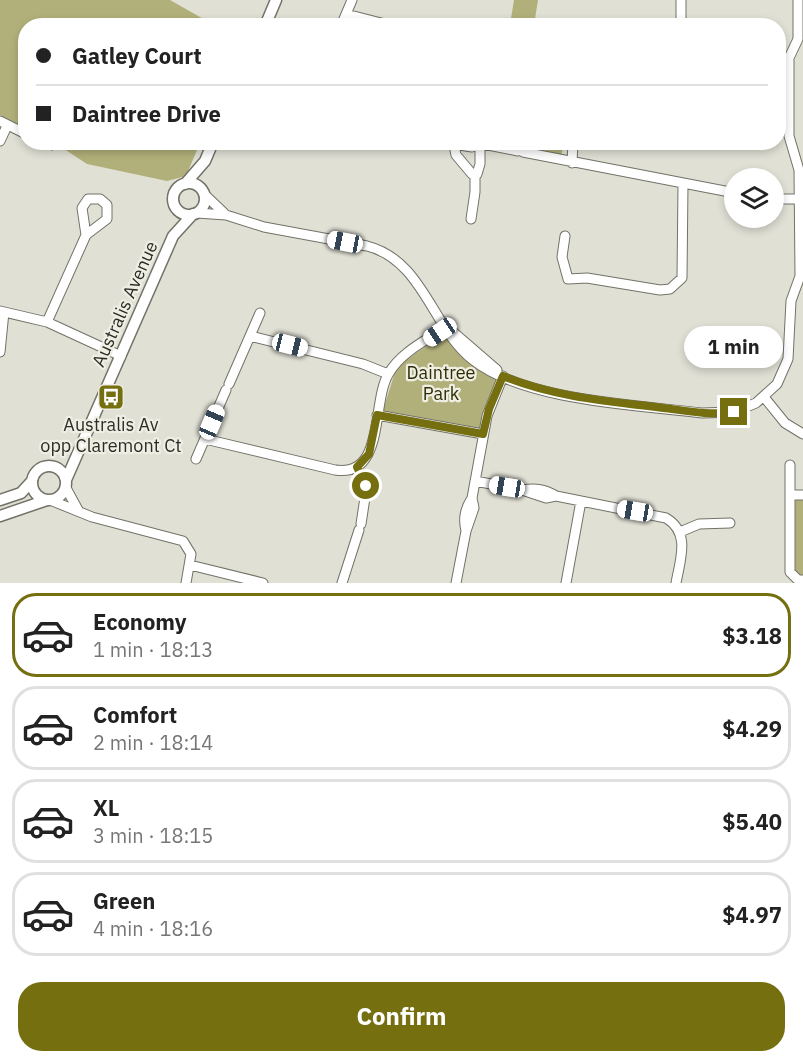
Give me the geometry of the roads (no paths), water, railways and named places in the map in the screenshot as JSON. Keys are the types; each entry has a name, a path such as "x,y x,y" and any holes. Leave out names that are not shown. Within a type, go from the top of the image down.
{"street":[{"path":"268,18 276,0"},
{"path":"344,18 352,0"},
{"path":"681,0 681,18"},
{"path":"210,150 205,161 185,184 176,190 174,205 181,212 226,215 254,225 383,251 404,267 446,327 453,341 473,360 503,376 538,388 590,398 711,413 741,410 764,397 777,384 788,359 791,301 800,280 799,170 789,136 789,64 798,39 798,0"},
{"path":"346,14 362,18"},
{"path":"0,141 3,124 18,131"},
{"path":"455,150 467,171 475,174"},
{"path":"471,219 475,174 480,164 481,150"},
{"path":"511,150 724,191"},
{"path":"572,163 573,150"},
{"path":"195,214 204,206 205,161"},
{"path":"185,184 194,184 226,215"},
{"path":"565,236 562,257 568,279 586,278 660,290 670,289 682,278 683,184"},
{"path":"784,200 799,199"},
{"name":"Australis Avenue","path":"173,236 174,205"},
{"name":"Australis Avenue","path":"66,484 78,450 173,236 195,214"},
{"path":"47,322 86,235"},
{"path":"0,352 2,311 47,322 121,356"},
{"path":"196,459 260,314"},
{"path":"205,438 335,470 357,467 369,454 388,374 402,358 446,327"},
{"path":"250,336 363,364 388,374"},
{"path":"456,583 466,531 464,520 466,507 472,498 489,409 503,376"},
{"path":"764,397 786,423 803,434"},
{"path":"377,415 483,434"},
{"name":"Australis Avenue","path":"55,467 78,450"},
{"path":"790,465 790,572 798,580 803,580"},
{"path":"0,500 21,493 41,468 55,467 63,473 80,512"},
{"path":"342,583 360,527 366,486 357,467"},
{"path":"32,481 36,495 48,500 80,512 178,539 190,548 190,565 186,583"},
{"path":"475,481 522,490 546,498 556,496 660,516 671,521 680,532 682,550 676,583"},
{"path":"0,516 60,497 66,484"},
{"path":"790,495 803,495"},
{"path":"566,583 581,501"},
{"path":"680,532 699,524 730,523"},
{"path":"190,565 263,583"}],"place":[{"name":"Australis Av opp Claremont Ct","path":"111,397"}],"park label":[{"name":"Daintree Park","path":"441,383"}]}
